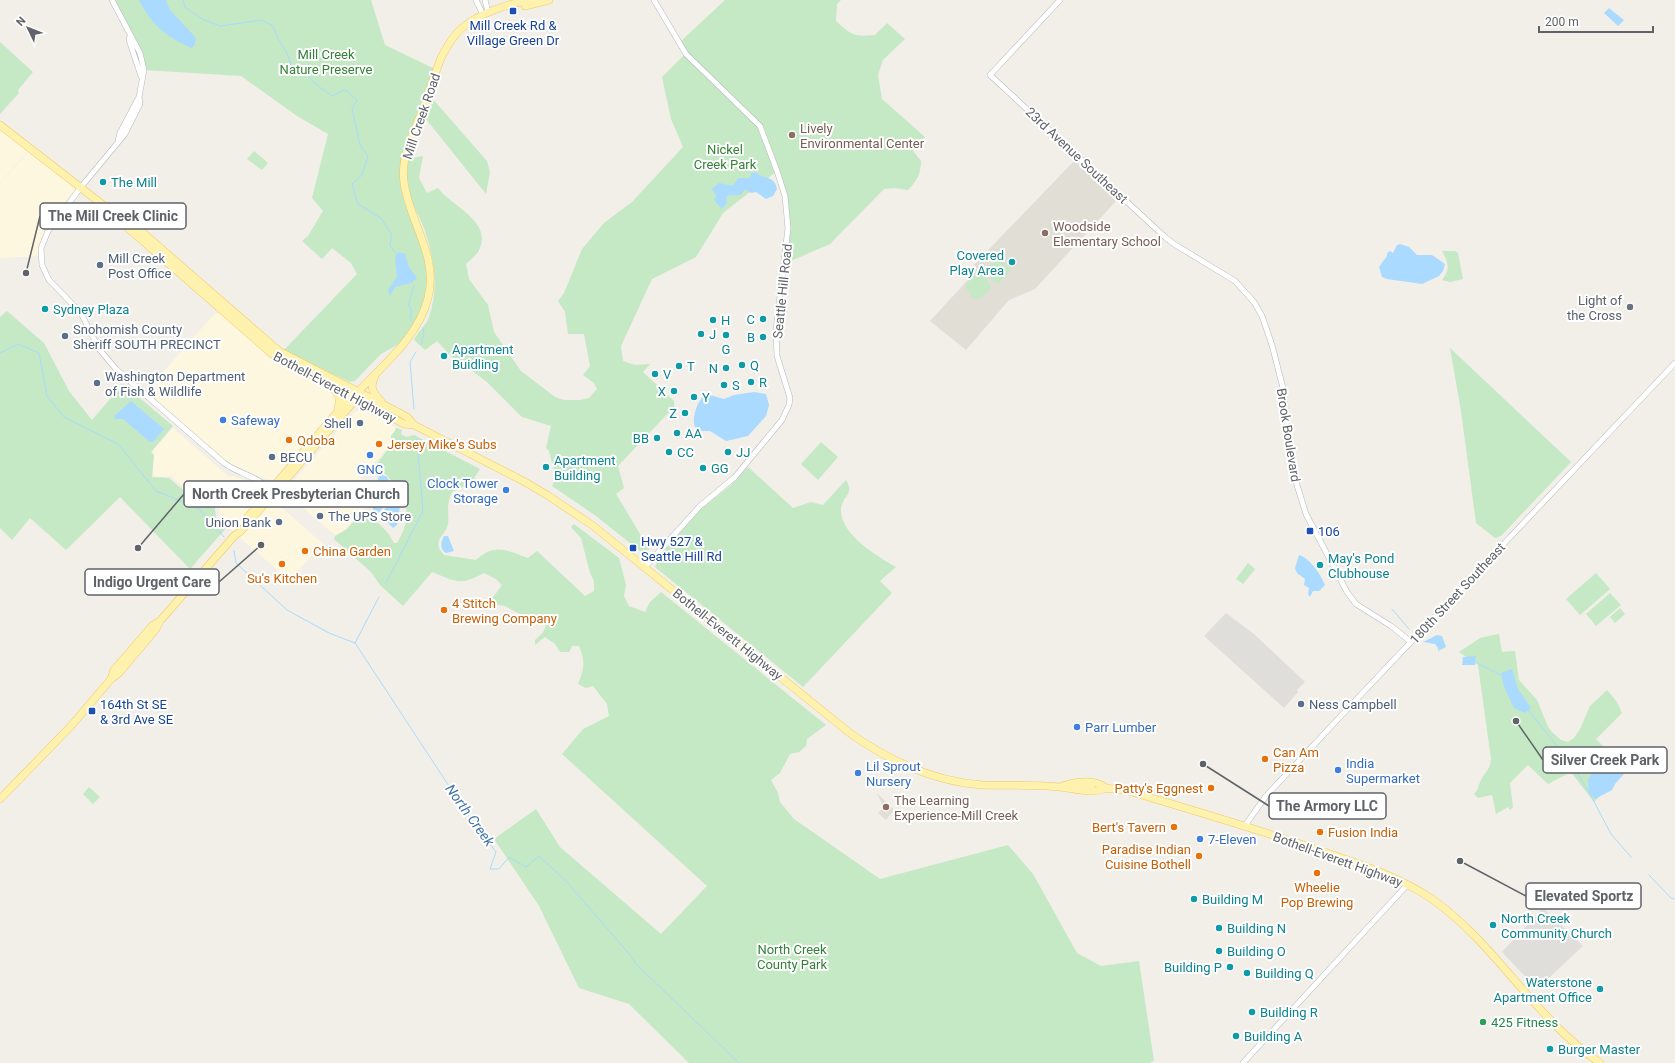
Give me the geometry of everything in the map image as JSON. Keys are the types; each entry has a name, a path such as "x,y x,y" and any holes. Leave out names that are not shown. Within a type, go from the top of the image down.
{"main road":[{"name":"Mill Creek Road","path":"355,395 415,329 424,312 430,290 430,264 403,180 406,154 440,62 448,45 460,29 486,13 530,0"},
{"name":"Mill Creek Road","path":"505,8 509,9 549,0"},
{"name":"Bothell-Everett Highway","path":"0,125 116,215 128,228 194,285 218,302 272,354 330,385 387,406 407,417 414,425 547,494 592,525 845,729 878,752 910,767 956,782 982,785 1060,787 1082,791 1100,791 1106,788"},
{"name":"Bothell-Everett Highway","path":"116,215 134,225 236,318 245,323 287,356 404,424 414,425"},
{"path":"379,369 372,381 372,390 387,406"},
{"path":"330,385 340,398 340,404 336,413"},
{"path":"235,535 237,529 336,413 355,395"},
{"path":"0,799 71,726 111,679 114,670 152,626 160,621 235,535 240,532 252,519 355,395"},
{"name":"Bothell-Everett Highway","path":"1060,787 1070,783 1078,783 1101,785 1106,788 1125,790 1374,869 1408,884 1432,899 1461,924 1557,1026 1582,1050 1600,1063"}],"street":[{"path":"112,0 140,53 144,70 139,97 140,104 134,119 125,134 81,187 44,239 41,256 42,265 47,277 78,309 99,349 121,374 224,463 235,470 258,479 271,490"},
{"path":"476,0 486,13"},
{"path":"485,0 486,13"},
{"name":"Seattle Hill Road","path":"645,567 696,510 735,477 782,420 789,406 790,398 777,356 776,330 788,228 785,196 777,171 760,126 686,54 654,0"},
{"name":"23rd Avenue Southeast","path":"1060,0 990,75 1165,237 1183,250"},
{"name":"Brook Boulevard","path":"1183,250 1235,281 1254,302 1262,316 1272,345 1283,388 1292,469 1306,514 1347,592 1356,604 1391,626 1411,642"},
{"name":"180th Street Southeast","path":"1244,827 1266,796 1675,363"},
{"path":"1243,1063 1408,884"}],"shaded area":[{"path":"0,128 29,150 0,183"},
{"path":"31,149 81,187 48,231 41,256 0,258 0,184"},
{"name":"Woodside Elementary School","path":"1075,160 1118,199 1035,289 1009,300 966,350 930,321 975,272 971,268"},
{"path":"215,313 221,314 268,355 333,393 337,398 336,407 273,480 265,479 228,463 148,393 150,387"},
{"path":"362,410 380,419 382,417 387,420 386,422 395,427 395,430 391,437 391,444 361,478 378,493 344,531 335,535 287,494 288,487 354,412"},
{"path":"173,428 229,477 233,476 257,485 261,494 280,506 323,544 295,574 283,575 220,520 219,501 213,496 209,496 202,491 189,492 171,476 156,477 153,474 154,455 152,452"},
{"path":"1226,613 1254,634 1305,682 1284,708 1204,636"},
{"name":"The Learning Experience-Mill Creek","path":"877,793 894,810 886,820 878,813 882,809 882,804"},
{"path":"1543,908 1583,946 1537,989 1502,952"}],"green space":[{"name":"Mill Creek Nature Preserve","path":"112,0 371,0 385,45 437,70 406,154 403,180 425,245 430,290 406,340 381,354 355,381 350,382 283,351 357,274 351,263 332,248 322,259 302,241 308,236 323,211 312,198 328,134 297,116 241,76 144,70 140,53"},
{"name":"Nickel Creek Park","path":"725,0 841,0 837,4 836,21 849,32 862,36 875,35 887,23 905,39 883,60 878,75 882,99 925,137 913,151 921,161 921,165 918,177 908,190 894,188 884,189 830,244 784,264 787,228 786,207 777,171 723,213 696,257 652,279 621,346 623,361 635,365 650,364 643,372 674,401 674,407 618,466 624,488 616,494 649,549 645,555 596,516 552,486 556,479 549,451 546,448 551,426 522,417 487,382 467,367 457,363 437,341 425,350 414,340 429,317 434,293 434,268 425,232 411,200 406,184 407,159 423,156 419,178 427,193 438,188 476,223 482,240 479,250 475,256 466,264 469,279 488,305 494,332 521,371 555,397 564,400 580,400 589,398 597,389 594,383 583,375 590,366 584,334 568,334 565,312 558,301 564,293 582,249 604,223 632,202 683,147 671,119 662,77 685,54 679,43"},
{"path":"0,42 33,72 18,90 19,93 0,114"},
{"path":"431,97 487,161 490,172 486,194 426,119 424,115"},
{"path":"254,151 268,163 262,170 247,159"},
{"path":"1442,251 1455,251 1458,253 1463,279 1450,282 1442,280 1447,272 1448,266"},
{"path":"998,257 1011,270 998,284 987,274 990,270 988,267"},
{"path":"978,272 987,280 991,287 982,298 973,299 965,286"},
{"path":"7,311 44,343 69,391 92,420 123,384 173,426 151,452 154,455 152,477 169,478 188,494 214,499 216,518 227,527 190,569 120,497 66,550 30,518 12,540 0,528 0,317"},
{"path":"1450,348 1571,462 1501,536 1495,538 1476,523 1461,411"},
{"name":"North Creek County Park","path":"397,428 402,430 401,434 406,437 414,435 480,469 471,483 452,492 448,504 447,528 440,538 438,546 444,555 476,560 489,551 501,550 528,558 537,551 585,596 594,591 594,581 590,573 581,538 571,527 574,524 619,558 626,585 624,596 629,606 645,612 650,602 661,592 826,725 807,739 806,746 799,752 790,754 780,773 771,780 778,793 780,802 794,819 880,879 1008,845 1033,874 1077,953 1101,966 1139,961 1154,1061 1149,1063 689,1063 629,1004 579,988 539,906 494,839 536,809 560,847 661,934 707,886 562,754 583,729 609,716 607,704 593,686 586,688 578,684 582,674 583,665 583,656 579,646 572,646 569,652 560,652 555,644 545,637 535,645 535,640 545,628 545,617 535,616 529,619 505,606 489,603 502,585 496,579 484,573 469,580 458,581 432,572 403,606 380,585 371,572 334,539 335,536 347,529 363,511 388,533 394,543 397,543 403,531 406,519 404,500 393,482 376,465 391,445 391,436"},
{"path":"821,442 838,457 818,480 801,464"},
{"path":"748,467 793,508 811,502 823,505 846,480 849,492 841,508 842,518 846,527 861,543 879,557 896,567 880,581 892,593 803,687 655,567 659,557 700,510 731,485"},
{"path":"1248,563 1255,569 1243,584 1236,579"},
{"path":"1596,573 1610,589 1580,615 1566,599"},
{"path":"1610,593 1621,605 1596,626 1586,614"},
{"path":"1620,608 1625,614 1615,623 1610,617"},
{"path":"1499,634 1502,652 1515,651 1519,680 1537,700 1548,727 1561,740 1568,742 1574,738 1580,729 1590,706 1607,690 1617,702 1622,713 1596,739 1626,769 1594,802 1571,772 1548,784 1528,765 1510,783 1513,807 1510,810 1508,807 1496,814 1492,795 1478,798 1474,794 1489,768 1491,759 1478,665 1459,652 1480,638"},
{"path":"89,787 100,797 93,804 83,794"}],"water":[{"path":"139,0 166,0 170,10 196,38 194,46 191,48 173,39 160,29 149,17"},
{"path":"1609,8 1624,20 1618,26 1604,13"},
{"path":"754,172 773,180 777,189 773,196 766,199 756,192 751,193 745,189 741,195 730,195 726,197 727,203 722,209 714,200 716,196 712,189 719,183 733,186 738,178 750,178 751,174"},
{"path":"1400,244 1409,247 1417,255 1432,255 1445,264 1443,271 1439,276 1422,284 1382,277 1379,267 1387,256 1387,253 1390,251 1393,253 1397,245"},
{"path":"399,252 405,254 409,267 417,278 411,283 395,287 390,296 388,290 397,277 395,257"},
{"path":"754,392 766,394 769,405 766,416 748,436 726,441 710,431 701,431 695,427 694,419 696,409 700,400 706,394 724,399 734,395"},
{"path":"131,401 164,429 153,442 150,442 123,419 115,419 114,416"},
{"path":"383,475 387,477 394,493 378,514 373,511 373,507 385,492 384,488 377,482 379,476"},
{"path":"394,497 396,497 400,506 397,525 393,528 380,515"},
{"path":"444,536 448,536 454,551 446,553 442,549 441,543"},
{"path":"1299,555 1311,563 1325,585 1319,591 1313,591 1310,597 1308,594 1309,588 1304,585 1305,579 1297,573 1295,568"},
{"path":"1437,635 1442,636 1446,647 1440,650 1435,644 1423,642"},
{"path":"1476,656 1475,665 1462,665 1463,657"},
{"path":"1512,669 1518,689 1531,708 1525,713 1514,708 1504,687 1501,673"},
{"path":"1610,763 1624,774 1612,790 1595,799 1589,792 1588,779 1595,769"}],"waterway":[{"path":"183,0 185,7 202,19 220,26 262,20 273,26 278,39 287,53 292,68 306,72 314,83 332,96 344,90 357,100 352,109 360,145 368,156 362,175 352,184 358,204 381,218 392,235 390,245 397,255"},
{"path":"411,322 411,308 408,306 414,286"},
{"path":"421,344 424,334 423,328"},
{"name":"North Creek","path":"0,353 18,344 39,353 47,396 64,417 118,444 156,491 198,508 224,537"},
{"path":"414,409 410,362 416,352"},
{"path":"386,583 423,511 417,439"},
{"name":"North Creek","path":"234,551 236,563 287,610 329,633 355,643 466,812 496,852 490,869 499,869 509,857 526,867 539,856 566,881 631,956 636,964 739,1063"},
{"path":"355,643 379,597"},
{"path":"1392,609 1409,629"},
{"path":"1438,647 1439,651"},
{"path":"1477,663 1501,675"},
{"path":"1528,710 1571,763 1589,792 1611,834 1631,857"},
{"path":"1649,875 1671,898 1675,899"}],"place":[{"name":"Mill Creek Rd & Village Green Dr","path":"513,11"},
{"name":"Lively Environmental Center","path":"792,135"},
{"name":"The Mill","path":"103,182"},
{"name":"Woodside Elementary School","path":"1045,233"},
{"name":"Covered Play Area","path":"1012,262"},
{"name":"Mill Creek Post Office","path":"100,265"},
{"name":"The Mill Creek Clinic","path":"26,273"},
{"name":"Light of the Cross","path":"1630,307"},
{"name":"Sydney Plaza","path":"45,309"},
{"name":"C","path":"763,319"},
{"name":"H","path":"713,320"},
{"name":"J","path":"701,334"},
{"name":"G","path":"726,335"},
{"name":"Snohomish County Sheriff SOUTH PRECINCT","path":"65,336"},
{"name":"B","path":"763,337"},
{"name":"Apartment Buidling","path":"444,356"},
{"name":"Q","path":"742,365"},
{"name":"T","path":"679,366"},
{"name":"N","path":"726,368"},
{"name":"V","path":"655,374"},
{"name":"R","path":"751,382"},
{"name":"Washington Department of Fish & Wildlife","path":"97,383"},
{"name":"S","path":"724,385"},
{"name":"X","path":"674,391"},
{"name":"Y","path":"694,397"},
{"name":"Z","path":"685,413"},
{"name":"Safeway","path":"223,420"},
{"name":"Shell","path":"360,423"},
{"name":"AA","path":"677,433"},
{"name":"BB","path":"657,438"},
{"name":"Qdoba","path":"289,440"},
{"name":"Jersey Mike's Subs","path":"379,444"},
{"name":"CC","path":"669,452"},
{"name":"JJ","path":"728,452"},
{"name":"GNC","path":"370,455"},
{"name":"BECU","path":"272,457"},
{"name":"Apartment Building","path":"546,467"},
{"name":"GG","path":"703,468"},
{"name":"Clock Tower Storage","path":"506,490"},
{"name":"The UPS Store","path":"320,516"},
{"name":"Union Bank","path":"279,522"},
{"name":"106","path":"1310,531"},
{"name":"Indigo Urgent Care","path":"261,545"},
{"name":"North Creek Presbyterian Church","path":"138,548"},
{"name":"Hwy 527 & Seattle Hill Rd","path":"633,548"},
{"name":"China Garden","path":"305,551"},
{"name":"Su's Kitchen","path":"282,564"},
{"name":"May's Pond Clubhouse","path":"1320,565"},
{"name":"4 Stitch Brewing Company","path":"444,610"},
{"name":"Ness Campbell","path":"1301,704"},
{"name":"164th St SE & 3rd Ave SE","path":"92,711"},
{"name":"Silver Creek Park","path":"1516,721"},
{"name":"Parr Lumber","path":"1077,727"},
{"name":"Can Am Pizza","path":"1265,759"},
{"name":"The Armory LLC","path":"1203,764"},
{"name":"India Supermarket","path":"1338,770"},
{"name":"Lil Sprout Nursery","path":"858,773"},
{"name":"Patty's Eggnest","path":"1211,788"},
{"name":"The Learning Experience-Mill Creek","path":"886,807"},
{"name":"Bert's Tavern","path":"1174,827"},
{"name":"Fusion India","path":"1320,832"},
{"name":"7-Eleven","path":"1200,839"},
{"name":"Paradise Indian Cuisine Bothell","path":"1199,856"},
{"name":"Elevated Sportz","path":"1460,861"},
{"name":"Wheelie Pop Brewing","path":"1317,873"},
{"name":"Building M","path":"1194,899"},
{"name":"North Creek Community Church","path":"1493,925"},
{"name":"Building N","path":"1219,928"},
{"name":"Building O","path":"1219,951"},
{"name":"Building P","path":"1230,967"},
{"name":"Building Q","path":"1247,973"},
{"name":"Waterstone Apartment Office","path":"1600,989"},
{"name":"Building R","path":"1252,1012"},
{"name":"425 Fitness","path":"1483,1022"},
{"name":"Building A","path":"1236,1036"},
{"name":"Burger Master","path":"1550,1049"}]}
